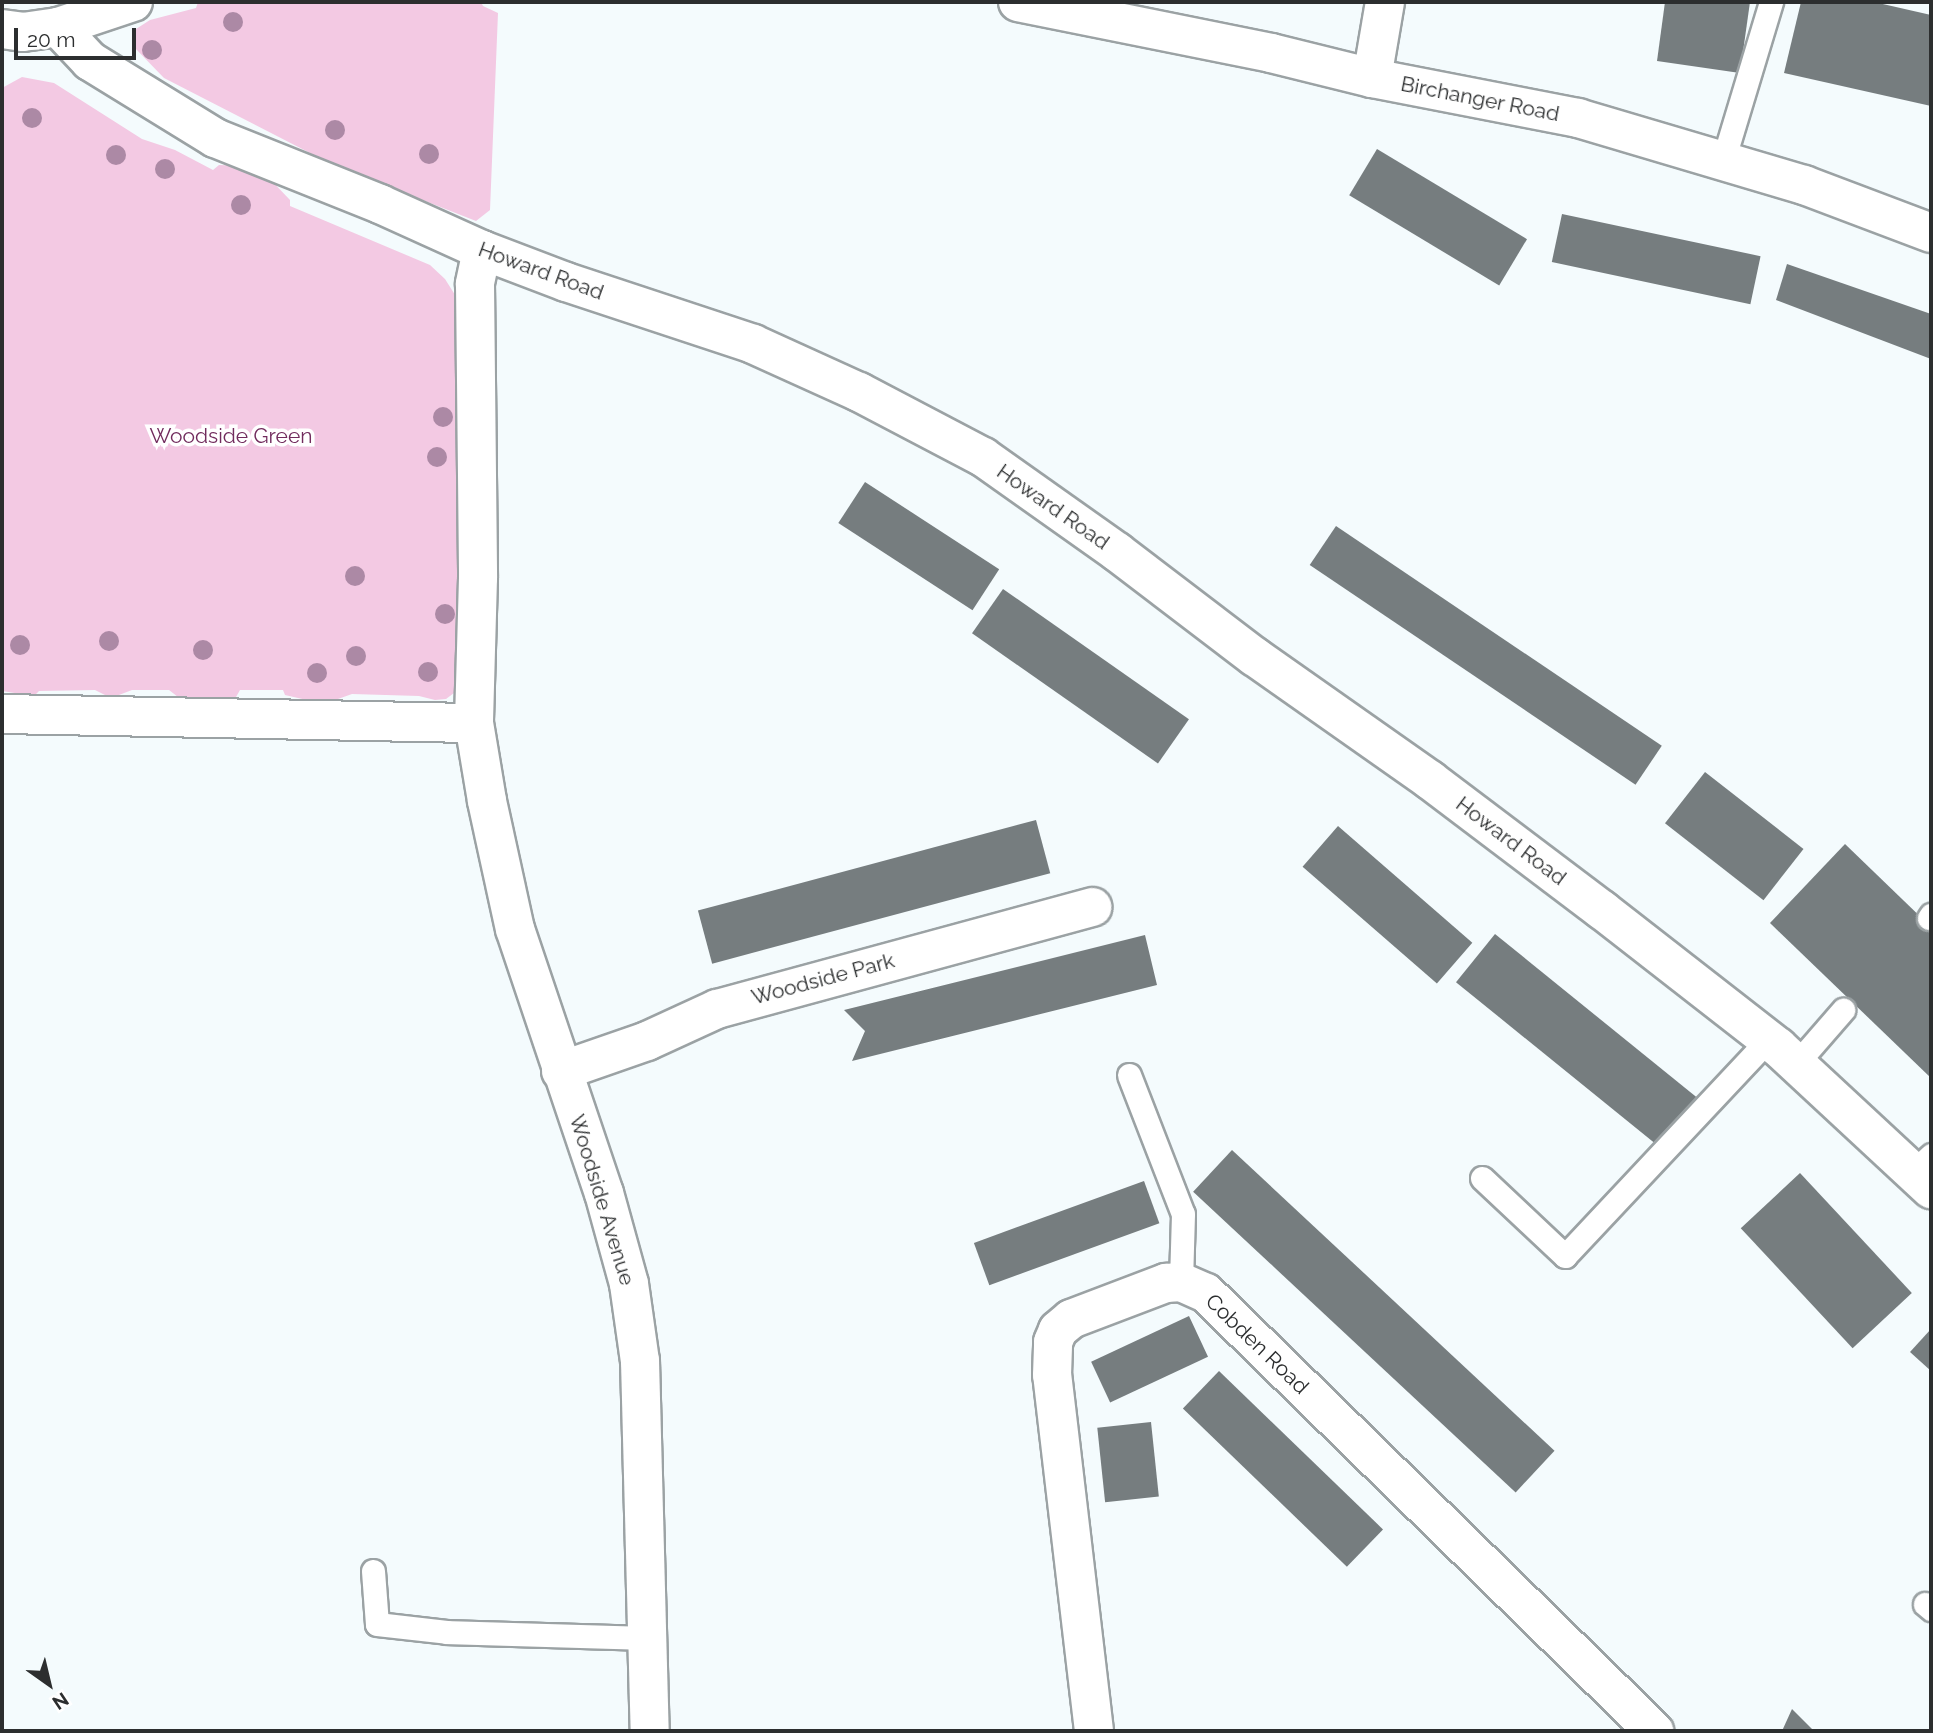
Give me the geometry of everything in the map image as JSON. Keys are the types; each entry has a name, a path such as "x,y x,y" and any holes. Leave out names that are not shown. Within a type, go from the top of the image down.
{"street":[{"path":"2,29 23,32 58,27 133,2"},
{"name":"Birchanger Road","path":"1018,2 1271,53 1372,78 1578,118 1804,185 1931,233"},
{"path":"1372,78 1385,2"},
{"name":"Howard Road","path":"58,27 89,61 215,138 380,204 482,250 566,282 753,344 859,392 983,457 1117,552 1255,657 1430,780 1768,1040 1925,1172"},
{"path":"2,714 474,723 478,578 475,284 482,250"},
{"name":"Woodside Avenue","path":"474,723 515,929 618,1237 636,1323 643,1441 645,1638 650,1731"},
{"name":"Woodside Park","path":"561,1071 647,1041 717,1009 1092,907"},
{"name":"Cobden Road","path":"1094,1731 1052,1375 1054,1342 1058,1330 1071,1320 1166,1283 1181,1282 1206,1293 1654,1731"}],"lane":[{"path":"1723,161 1771,2"},
{"path":"1796,1064 1843,1010"},
{"path":"1482,1178 1565,1256 1768,1040"},
{"path":"1129,1075 1183,1214 1181,1282"},
{"path":"373,1571 377,1624 447,1632 645,1638"}],"green space":[{"path":"198,2 481,2 483,6 498,13 490,210 476,221 336,166 324,166 310,159 310,153 164,78 133,46 136,29 150,20 196,8"},
{"name":"Woodside Green","path":"22,77 54,83 142,139 175,150 213,170 219,165 246,166 268,177 290,200 290,206 430,265 445,279 457,298 460,473 457,588 465,595 458,690 446,699 352,694 324,704 285,695 283,690 240,690 236,697 215,699 178,697 169,690 132,690 111,698 95,690 39,691 34,696 2,691 2,88"}],"building":[{"path":"1665,2 1750,2 1740,73 1657,61"},
{"path":"1801,2 1874,2 1931,15 1931,106 1784,73"},
{"path":"1377,149 1527,239 1499,285 1349,195"},
{"path":"1562,214 1761,256 1750,304 1552,262"},
{"path":"1787,264 1931,314 1931,359 1776,300"},
{"path":"865,482 999,569 972,610 838,523"},
{"path":"1336,526 1662,746 1636,785 1310,565"},
{"path":"1003,589 1189,719 1158,763 972,633"},
{"path":"1705,772 1804,849 1763,900 1665,823"},
{"path":"1036,820 1050,873 712,964 698,911"},
{"path":"1338,826 1472,943 1437,984 1303,867"},
{"path":"1845,844 1931,927 1931,1078 1770,923"},
{"path":"1495,934 1702,1102 1663,1150 1456,982"},
{"path":"1145,935 1157,985 852,1061 865,1031 844,1010"},
{"path":"1232,1150 1555,1451 1516,1492 1193,1192"},
{"path":"1800,1173 1912,1293 1853,1348 1741,1228"},
{"path":"1144,1181 1159,1223 989,1285 974,1243"},
{"path":"1189,1316 1208,1357 1110,1402 1091,1362"},
{"path":"1931,1329 1931,1371 1910,1352"},
{"path":"1219,1371 1383,1529 1347,1567 1183,1408"},
{"path":"1151,1422 1159,1497 1105,1502 1097,1428"},
{"path":"1792,1709 1814,1731 1782,1731"}]}
